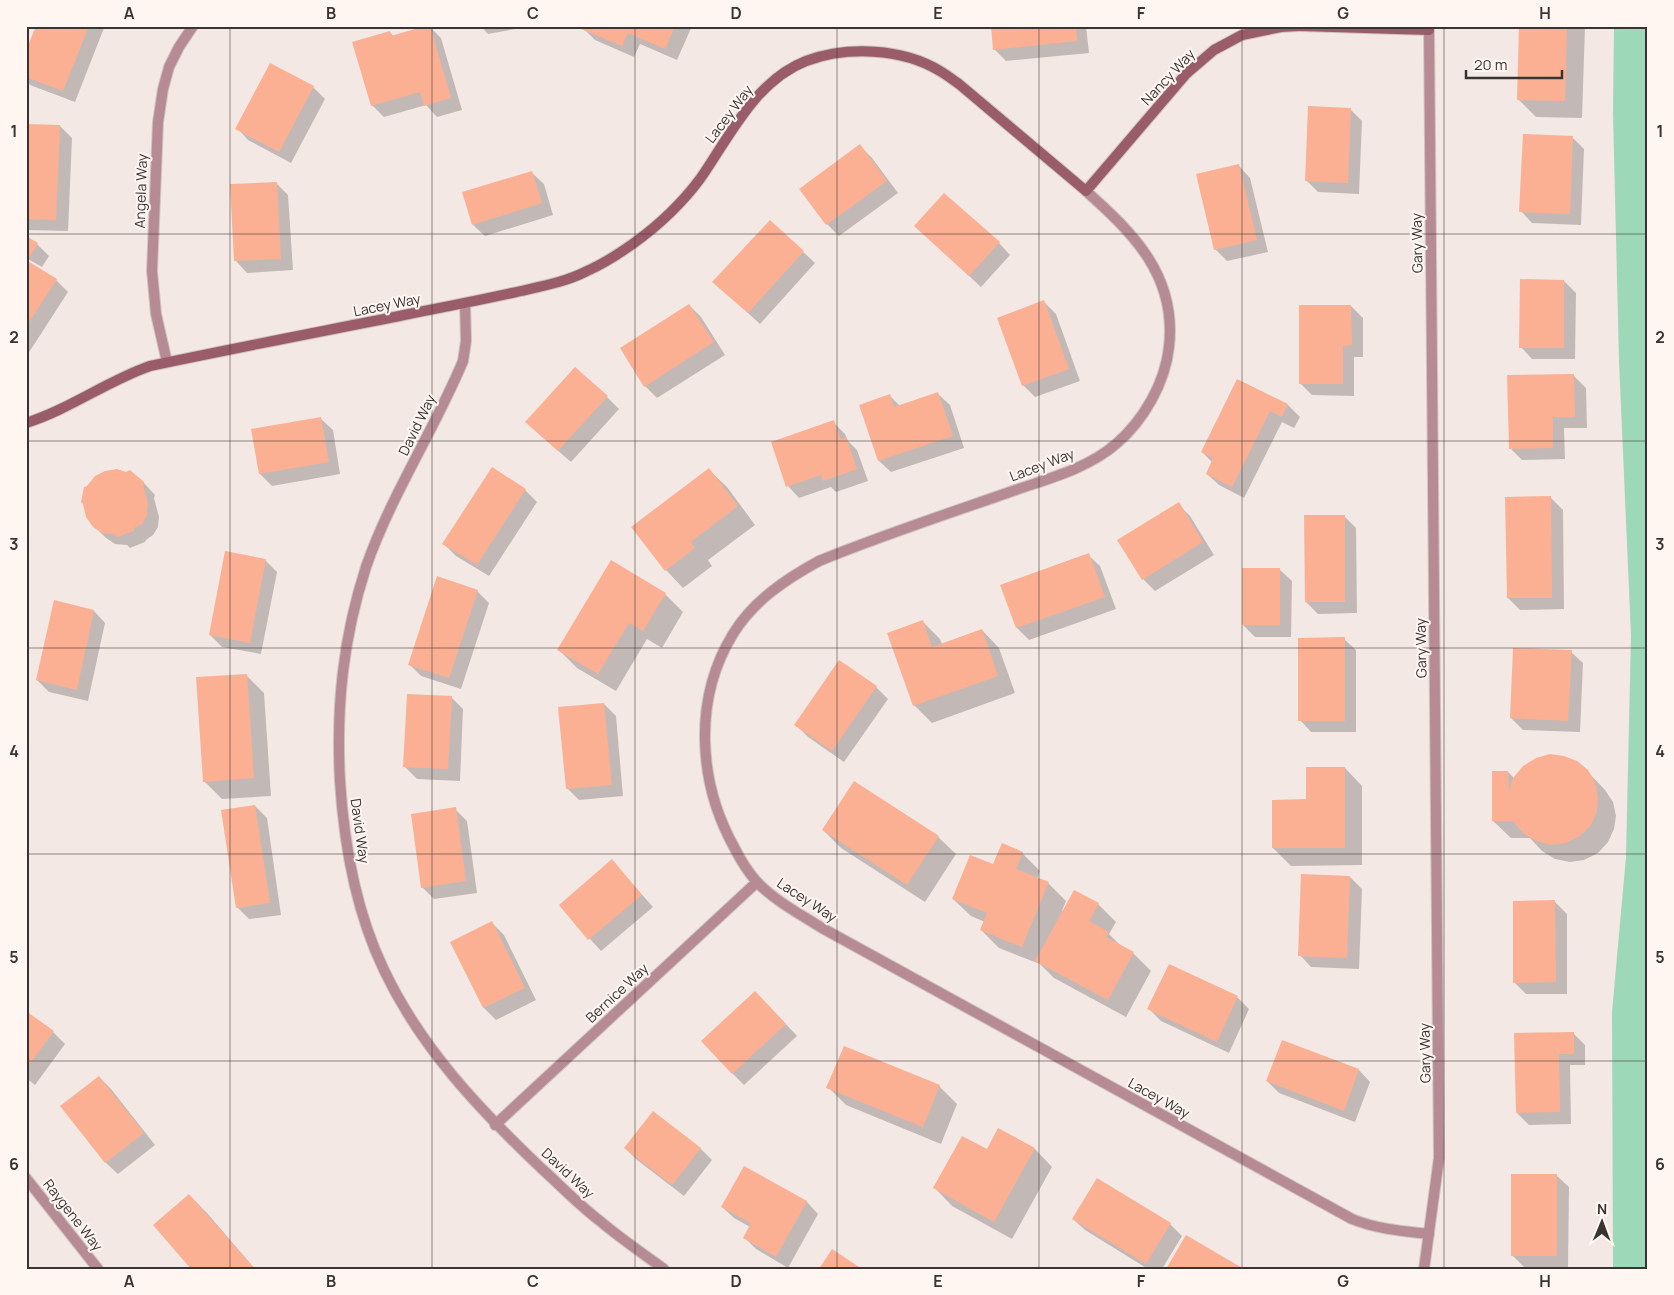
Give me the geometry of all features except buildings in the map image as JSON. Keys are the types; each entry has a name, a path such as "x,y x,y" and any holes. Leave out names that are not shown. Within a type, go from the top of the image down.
{"street":[{"name":"Angela Way","path":"167,362 156,314 152,272 158,122 163,89 169,68 192,26"},
{"name":"Nancy Way","path":"1086,192 1186,74 1214,50 1242,35 1281,27 1299,26 1429,28"},
{"name":"Gary Way","path":"1424,1269 1439,1158 1429,28"},
{"name":"Lacey Way","path":"26,423 62,410 131,372 167,362 465,303 565,280 587,272 634,243 678,205 699,180 757,97 788,70 825,55 855,51 894,54 939,70 959,84 1086,192 1114,216 1135,238 1150,260 1162,283 1169,308 1170,334 1167,360 1160,383 1148,406 1133,427 1116,445 1088,462 1074,469 818,561 777,586 750,611 733,634 720,660 711,687 706,716 704,749 708,778 724,830 739,857 757,882 788,907 822,928 1352,1219 1383,1228 1429,1234"},
{"name":"David Way","path":"465,303 466,341 463,361 384,524 367,565 347,636 342,671 338,752 344,823 352,871 360,905 384,969 401,1003 420,1034 462,1087 496,1125 600,1222 664,1269"},
{"name":"Bernice Way","path":"496,1125 757,882"},
{"name":"Raygene Way","path":"26,1178 98,1269"}],"green space":[{"path":"1614,26 1648,26 1648,1269 1613,1269 1612,1012 1626,857 1631,635 1619,361 1613,113"}]}
